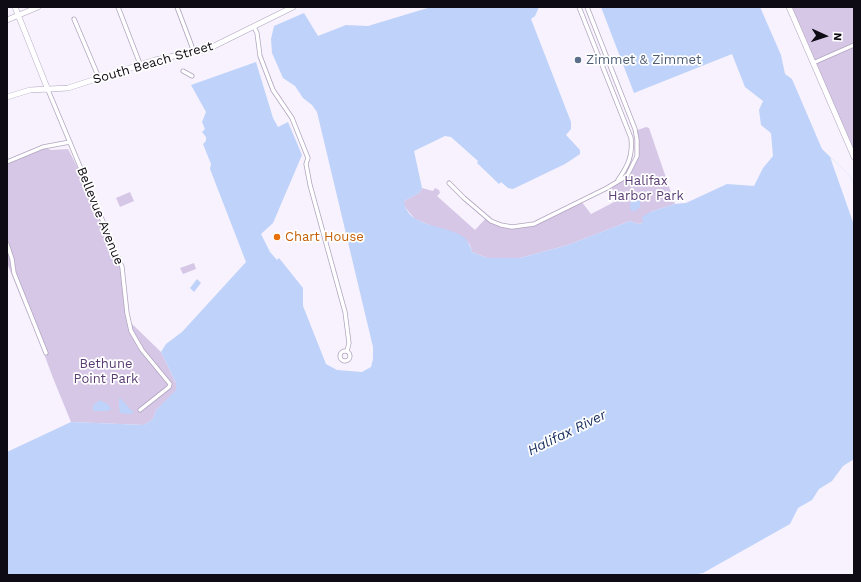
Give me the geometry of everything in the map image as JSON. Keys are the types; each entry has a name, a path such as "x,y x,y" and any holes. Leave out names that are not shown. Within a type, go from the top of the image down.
{"street":[{"name":"Bellevue Avenue","path":"15,7 122,266 127,313 131,331 142,350 170,384 169,387 140,410"},
{"path":"7,20 38,7"},
{"path":"118,7 140,64"},
{"path":"177,7 194,52"},
{"name":"South Beach Street","path":"7,97 30,90 68,88 140,64 208,49 292,7"},
{"path":"579,7 615,97 632,147 628,164 616,182"},
{"path":"449,183 491,221 502,225 523,226 534,224 546,219 627,176 637,156 635,129 587,7"},
{"path":"789,7 854,157"},
{"path":"74,19 99,78"},
{"path":"254,27 258,33 260,56 272,90 292,118 308,158 306,164 310,185 345,312 349,343 347,351"},
{"path":"591,37 598,34"},
{"path":"813,63 854,45"},
{"path":"600,60 607,58"},
{"path":"183,71 192,76"},
{"path":"615,97 621,94"},
{"path":"628,132 635,129"},
{"path":"7,162 43,148 70,142"},
{"path":"7,244 12,259 14,273 46,353"}],"green space":[{"path":"789,7 854,7 854,154"},
{"name":"Halifax Harbor Park","path":"646,127 649,128 675,204 650,212 643,223 638,224 630,221 568,245 520,258 487,258 472,252 470,245 466,240 415,219 404,205 404,201 419,193 422,188 433,191 435,188 439,190 440,193 437,196 475,230 487,217 491,221 512,227 534,224 581,201 591,214 618,200 611,186 627,176 637,156 635,131"},
{"name":"Bethune Point Park","path":"43,147 51,150 68,149 98,207 122,267 129,321 161,352 176,383 176,391 156,410 153,419 144,425 71,422 14,273 7,245 7,162"},
{"path":"130,192 134,201 120,207 116,198"},
{"path":"7,251 10,259 12,274 32,325 7,263"},
{"path":"194,263 196,269 183,274 180,268"}],"water":[{"name":"Halifax River","path":"431,7 539,7 535,16 531,19 571,122 571,129 566,135 580,150 580,154 565,164 513,189 508,188 501,182 499,184 477,163 478,161 451,137 445,136 414,151 422,188 419,193 404,201 406,210 412,216 419,221 455,232 462,236 470,245 472,252 487,258 520,258 568,245 630,221 638,224 643,223 642,217 650,212 675,204 686,203 727,184 754,186 763,168 773,156 771,133 761,125 759,110 763,101 745,87 732,54 634,93 601,7 760,7 781,55 785,74 792,79 822,149 850,176 854,185 854,459 843,466 832,481 819,489 812,500 798,508 790,524 703,573 691,575 7,575 7,452 71,422 144,425 153,419 156,410 176,390 176,383 161,352 166,344 182,332 246,262 210,169 211,164 203,144 206,141 206,137 202,132 205,129 202,122 206,112 191,85 256,62 273,118 278,127 288,122 302,155 273,223 261,234 270,252 277,260 279,258 303,288 303,306 326,364 337,370 362,372 371,367 373,347 317,112 312,105 303,98 295,86 283,78 272,53 271,39 274,26 304,13 318,36 346,25 368,26"},
{"path":"631,198 640,201 640,207 635,211 631,211"},
{"path":"197,279 201,283 194,292 190,288"},
{"path":"120,398 133,412 132,414 120,413"},
{"path":"100,400 109,405 111,409 108,411 93,411 93,405"}],"pier":[{"path":"830,157 850,176 854,185 854,225"}],"place":[{"name":"Zimmet & Zimmet","path":"578,60"},
{"name":"Chart House","path":"277,237"}]}
